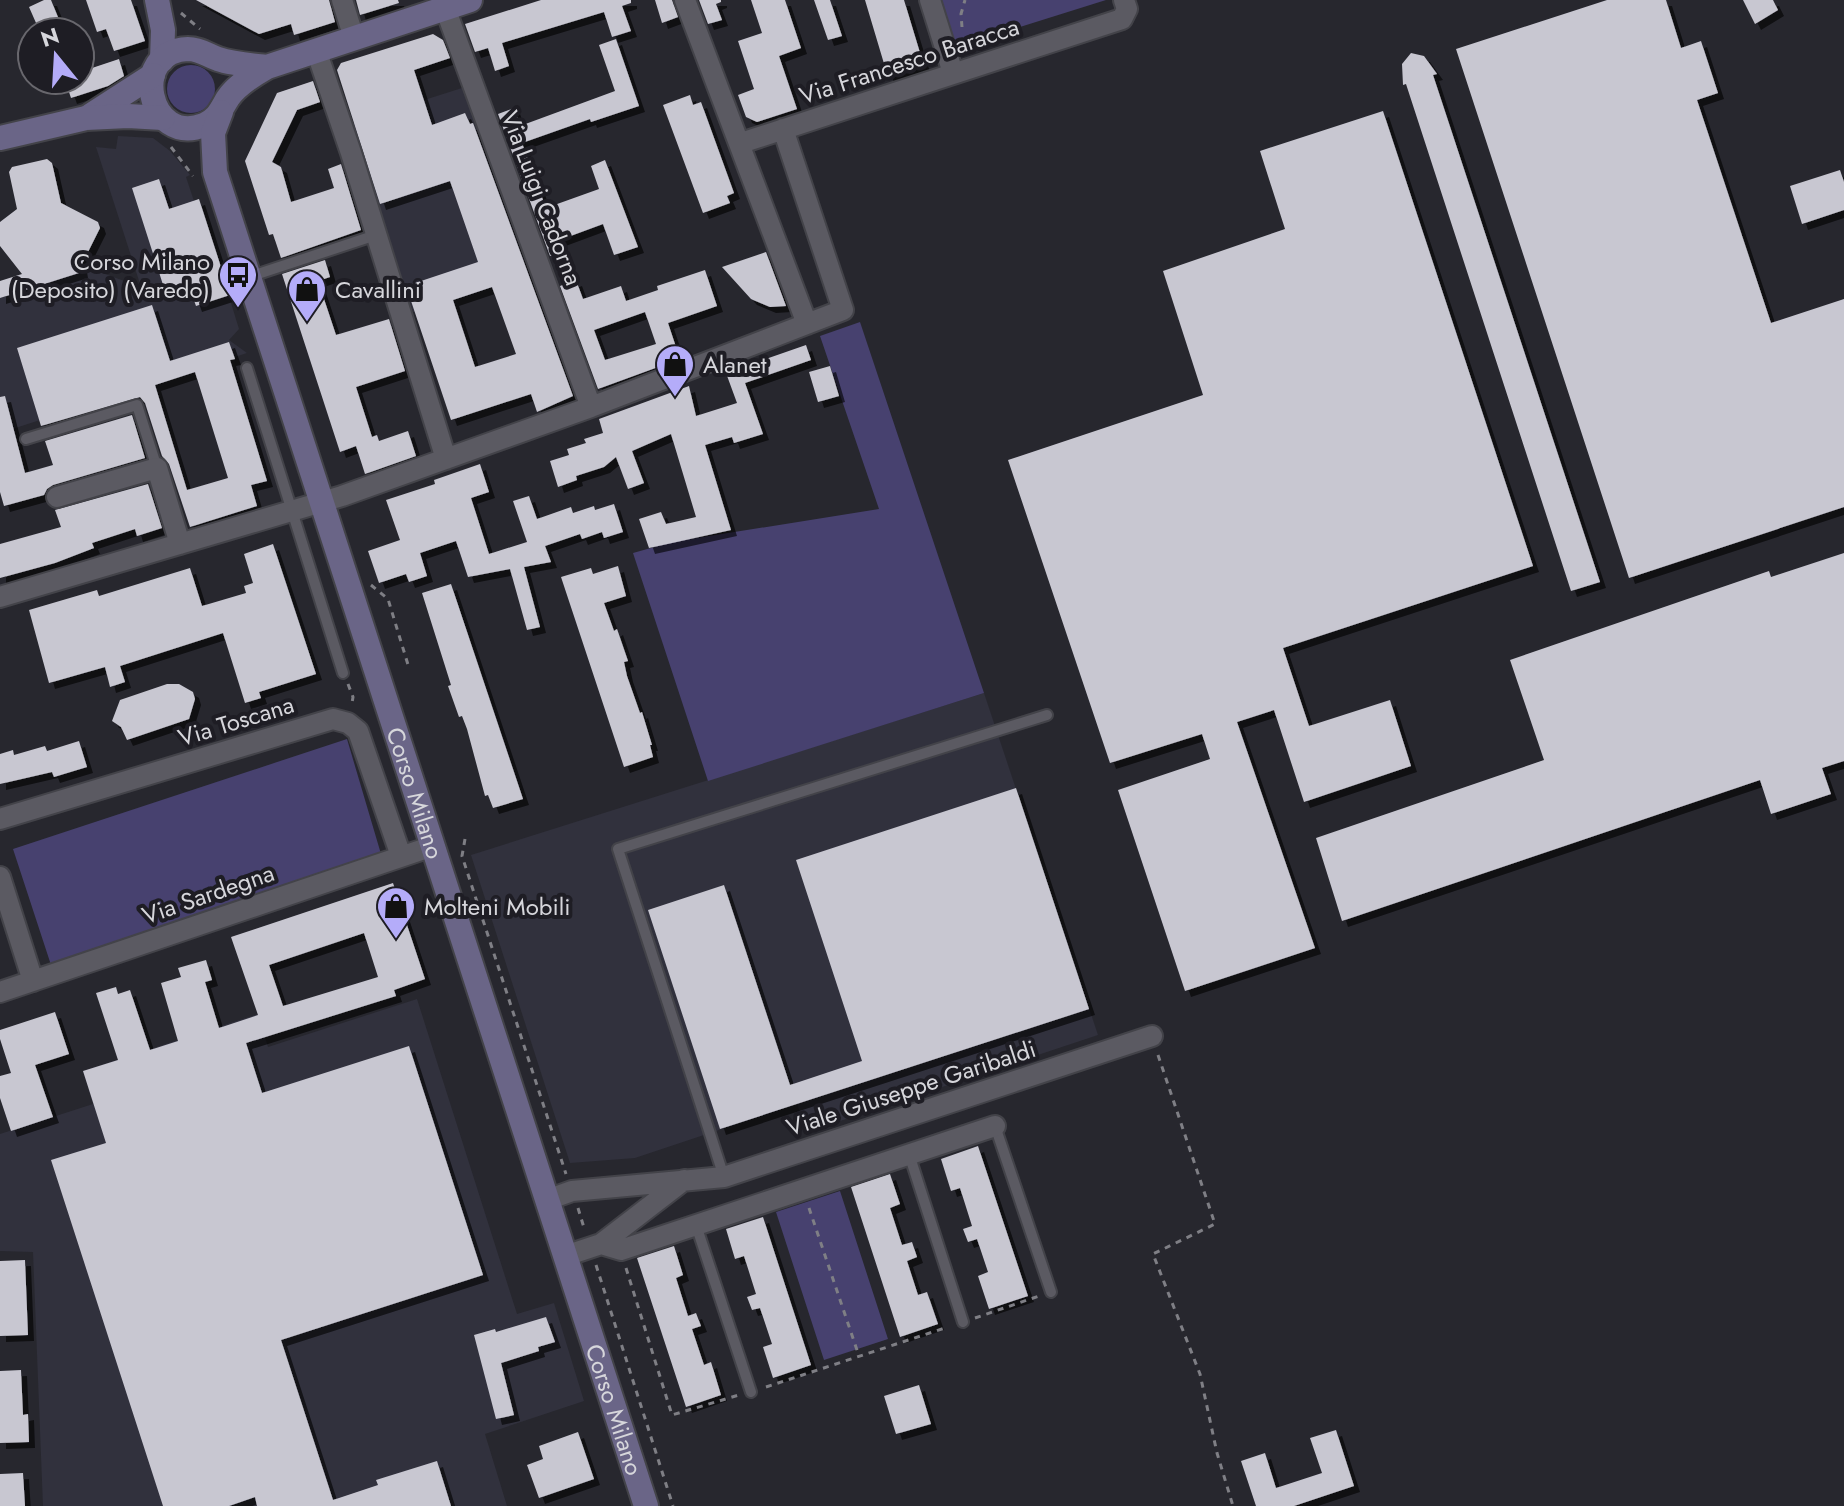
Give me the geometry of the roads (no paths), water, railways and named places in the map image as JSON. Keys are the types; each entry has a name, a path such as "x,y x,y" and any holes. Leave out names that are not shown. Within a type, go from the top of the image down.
{"main road":[{"path":"0,138 86,118 128,116 202,126 224,106 239,86 267,67 470,0"},
{"path":"159,6 177,38 206,54 227,76 224,106"},
{"path":"159,6 164,45 151,95 154,105 172,122"},
{"path":"86,118 158,68 176,51 267,67"},
{"name":"Corso Milano","path":"215,172 213,133 224,106"},
{"name":"Corso Milano","path":"172,122 204,153 215,172 646,1506"}],"street":[{"path":"342,0 354,38"},
{"path":"685,0 807,324"},
{"path":"930,0 953,73"},
{"name":"Via Francesco Baracca","path":"741,143 1122,19 1127,9 1124,0"},
{"name":"Via Luigi Cadorna","path":"445,8 591,407"},
{"path":"316,50 446,459"},
{"path":"0,597 322,503 591,407 843,310 783,129"},
{"path":"57,497 157,468 180,544"},
{"name":"Via Toscana","path":"0,819 333,719 348,723 358,731 401,856"},
{"name":"Via Sardegna","path":"0,992 433,846"},
{"path":"0,877 33,981"},
{"name":"Viale Giuseppe Garibaldi","path":"547,1200 572,1191 724,1177 1152,1036"},
{"path":"565,1256 696,1225 995,1126"},
{"path":"611,1247 684,1180"}],"lane":[{"path":"248,277 376,235"},
{"path":"247,368 343,673"},
{"path":"26,439 137,405 157,468"},
{"path":"724,1177 618,849 1047,715"},
{"path":"995,1126 1051,1292"},
{"path":"909,1154 963,1322"},
{"path":"696,1225 751,1392"}],"place":[{"name":"Corso Milano (Deposito) (Varedo)","path":"238,309"},
{"name":"Cavallini","path":"307,323"},
{"name":"Alanet","path":"675,398"},
{"name":"Molteni Mobili","path":"396,940"}]}
